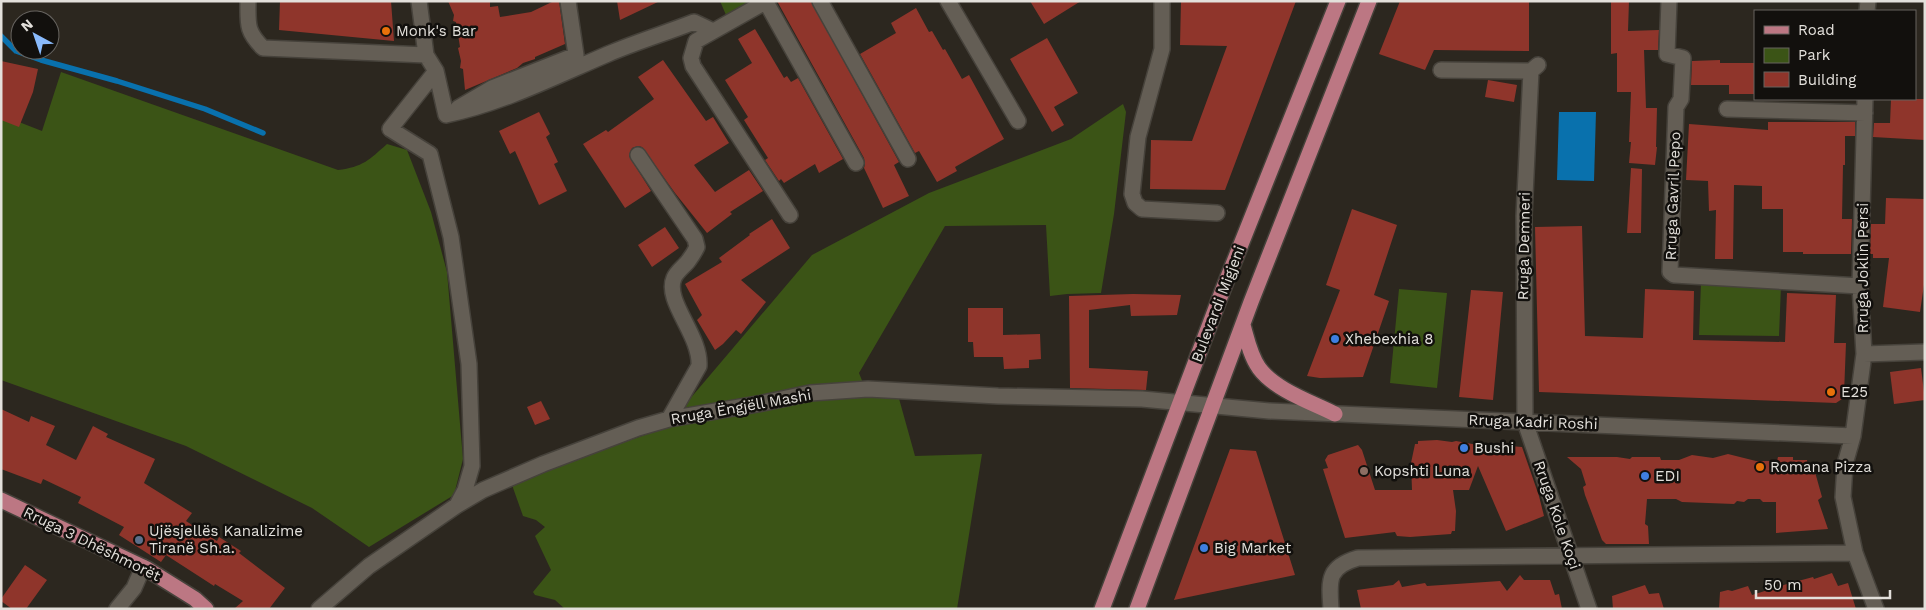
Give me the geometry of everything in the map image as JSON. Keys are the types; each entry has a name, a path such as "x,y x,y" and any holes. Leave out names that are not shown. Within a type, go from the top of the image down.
{"main road":[{"name":"Bulevardi Migjeni","path":"1102,609 1222,292 1338,1"},
{"name":"Bulevardi Migjeni","path":"1137,609 1243,325 1369,1"},
{"path":"1243,325 1251,353 1259,368 1272,381 1335,414"},
{"name":"Rruga 3 Dhëshmorët","path":"1,500 143,567 195,599 206,609"}],"street":[{"path":"248,1 248,24 252,37 263,48 426,55"},
{"path":"419,1 426,55 436,71 446,115"},
{"path":"446,115 492,88 576,55 568,1"},
{"path":"820,1 908,159"},
{"path":"948,1 1018,120"},
{"path":"1162,1 1162,49 1138,137 1132,194 1135,203 1142,209 1216,213"},
{"name":"Rruga Gavril Pepo","path":"1669,1 1667,54 1683,58 1682,99 1676,107 1670,272 1674,275 1860,286"},
{"path":"790,215 693,66 691,58 696,41 766,2 856,163"},
{"path":"446,115 486,105 609,54 694,22 713,31"},
{"name":"Rruga Demneri","path":"1441,70 1534,68 1524,216 1524,422"},
{"path":"436,71 390,129 430,154 450,236 469,364 472,466 465,490 456,506"},
{"path":"1727,109 1865,106"},
{"name":"Rruga Joklin Persi","path":"1865,106 1860,286 1864,354 1853,436 1845,464 1843,498 1855,553 1876,609"},
{"path":"638,155 695,239 697,247 690,260 675,276 672,284 672,296 694,337 698,349 699,366 669,419"},
{"path":"1864,354 1925,352"},
{"name":"Rruga Ëngjëll Mashi","path":"319,609 369,566 456,506 483,490 543,464 638,428 669,419 763,404 810,393 868,390 998,396 1142,399 1213,407"},
{"name":"Rruga Kadri Roshi","path":"1213,407 1853,436"},
{"name":"Rruga Kole Koçi","path":"1524,422 1589,609"},
{"path":"1331,609 1330,583 1332,574 1338,566 1358,558 1855,553"},
{"path":"118,609 134,588 143,567"}],"green space":[{"path":"720,1 753,1 726,15"},
{"path":"61,72 338,170 360,165 387,144 407,150 431,212 447,272 463,459 454,495 369,547 312,508 186,446 1,380 1,115 42,131"},
{"path":"1123,104 1126,112 1114,214 1101,293 1050,296 1046,225 945,226 859,373 863,383 683,412 683,407 812,255 929,193 1071,139"},
{"path":"1701,283 1781,286 1779,336 1699,335"},
{"path":"1399,289 1447,293 1437,388 1390,383"},
{"path":"898,395 915,456 982,454 957,609 565,609 555,600 535,595 533,592 551,570 535,536 545,527 536,520 523,516 512,485 573,460 685,421 828,397"}],"water":[{"path":"1559,112 1596,112 1594,181 1557,180"}],"building":[{"path":"280,1 391,1 394,41 279,30"},
{"path":"448,1 490,1 490,7 498,6 500,17 531,12 554,1 559,1 565,44 523,63 517,68 465,90 463,69 460,68 461,61 458,48 460,47 456,22 453,21 454,15"},
{"path":"617,1 660,1 620,20"},
{"path":"777,1 811,1 899,162 894,165 909,196 883,208 864,168 864,158"},
{"path":"1030,1 1081,1 1044,24"},
{"path":"1181,1 1296,1 1225,190 1150,189 1151,140 1192,141 1227,46 1180,45"},
{"path":"1400,1 1529,2 1529,51 1434,50 1425,70 1379,54"},
{"path":"1611,1 1629,1 1628,31 1659,30 1658,50 1644,50 1646,108 1657,108 1655,165 1629,163 1631,92 1617,92 1617,53 1611,54"},
{"path":"916,8 929,32 932,31 943,50 945,49 962,79 969,75 1004,139 955,167 957,171 937,182 919,151 915,153 860,54 896,33 891,23"},
{"path":"755,29 784,78 787,76 791,82 798,78 843,159 819,173 815,164 784,183 781,179 779,181 765,160 768,158 744,120 748,117 725,80 752,63 738,39"},
{"path":"1047,38 1078,93 1054,107 1064,125 1052,132 1010,59"},
{"path":"663,60 706,121 713,117 729,143 694,165 697,169 715,192 749,170 763,191 730,212 732,214 707,233 642,147 632,148 629,156 651,191 625,208 583,144 606,130 608,132 654,99 638,77"},
{"path":"1720,60 1720,63 1754,63 1754,94 1729,94 1729,85 1691,85 1692,61"},
{"path":"1,61 38,69 33,92 19,127 1,120"},
{"path":"1488,80 1517,85 1514,102 1485,97"},
{"path":"1925,99 1925,140 1873,137 1874,123 1890,123 1891,100"},
{"path":"539,112 550,134 546,137 558,162 554,164 567,191 539,205 515,151 510,154 499,131"},
{"path":"1768,122 1855,122 1855,136 1845,136 1845,165 1843,165 1842,219 1852,219 1851,254 1783,252 1783,209 1762,209 1762,186 1734,185 1733,259 1715,259 1716,210 1709,211 1708,181 1686,180 1689,124 1768,130"},
{"path":"1631,168 1642,169 1641,233 1627,233"},
{"path":"1886,198 1925,199 1925,278 1920,312 1883,307 1889,258 1873,258 1873,254 1870,254 1871,224 1885,224"},
{"path":"1352,209 1397,225 1374,295 1389,301 1363,377 1320,378 1307,376 1340,290 1326,285"},
{"path":"772,219 790,248 741,280 766,302 741,334 736,330 715,350 697,320 702,315 685,284 722,262 719,258 749,234"},
{"path":"1582,226 1585,336 1643,338 1645,289 1694,291 1693,340 1785,342 1787,293 1836,295 1834,343 1846,343 1844,394 1842,399 1836,403 1539,392 1535,227"},
{"path":"665,227 679,248 652,267 638,245"},
{"path":"1471,290 1503,292 1493,400 1459,397"},
{"path":"1181,295 1177,315 1131,316 1130,305 1089,310 1089,368 1148,371 1146,390 1070,388 1069,296"},
{"path":"968,308 1003,308 1003,335 1040,334 1041,359 1029,360 1029,368 1004,369 1003,357 974,357 973,342 968,342"},
{"path":"1921,368 1925,400 1894,404 1890,372"},
{"path":"541,401 550,419 535,425 527,407"},
{"path":"1,409 29,422 31,416 55,426 46,445 76,460 93,426 108,434 106,437 155,459 144,483 192,513 186,521 217,541 219,537 241,551 239,553 285,588 269,609 234,609 243,601 215,584 214,586 166,555 161,562 119,535 124,527 78,503 81,497 43,479 41,484 1,469"},
{"path":"1437,440 1483,446 1484,444 1522,447 1544,516 1506,531 1478,466 1469,490 1453,490 1456,511 1455,531 1452,531 1451,534 1410,537 1397,536 1395,532 1345,538 1323,469 1328,468 1325,460 1328,455 1358,445 1362,450 1375,490 1412,490 1411,463 1415,444 1418,444 1418,441"},
{"path":"1230,449 1256,451 1295,575 1174,600"},
{"path":"1728,454 1756,461 1777,461 1778,457 1793,457 1793,460 1807,460 1809,472 1815,472 1822,497 1818,500 1828,529 1776,533 1776,502 1763,502 1760,499 1748,499 1744,502 1737,501 1734,504 1682,502 1676,499 1647,499 1645,524 1648,526 1649,544 1606,544 1602,540 1585,495 1583,487 1586,485 1581,469 1567,457 1617,457 1630,459 1632,457 1660,457 1661,460 1679,460 1692,455 1713,458"},
{"path":"25,565 47,580 26,609 12,609 1,599"},
{"path":"1832,573 1838,586 1848,583 1856,609 1719,609 1720,592 1732,591 1748,586 1752,595"},
{"path":"1520,575 1524,580 1550,580 1555,595 1559,594 1562,609 1361,609 1357,590 1393,585 1399,580 1402,587 1425,583 1427,586 1500,581 1507,591"},
{"path":"1645,585 1649,594 1659,593 1664,609 1613,609 1612,596"}],"waterway":[{"path":"1,36 16,51 205,109 263,133"}],"place":[{"name":"Monk's Bar","path":"386,31"},
{"name":"Xhebexhia 8","path":"1335,339"},
{"name":"E25","path":"1831,392"},
{"name":"Bushi","path":"1464,448"},
{"name":"Romana Pizza","path":"1760,467"},
{"name":"Kopshti Luna","path":"1364,471"},
{"name":"EDI","path":"1645,476"},
{"name":"Ujësjellës Kanalizime Tiranë Sh.a.","path":"139,540"},
{"name":"Big Market","path":"1204,548"}]}
